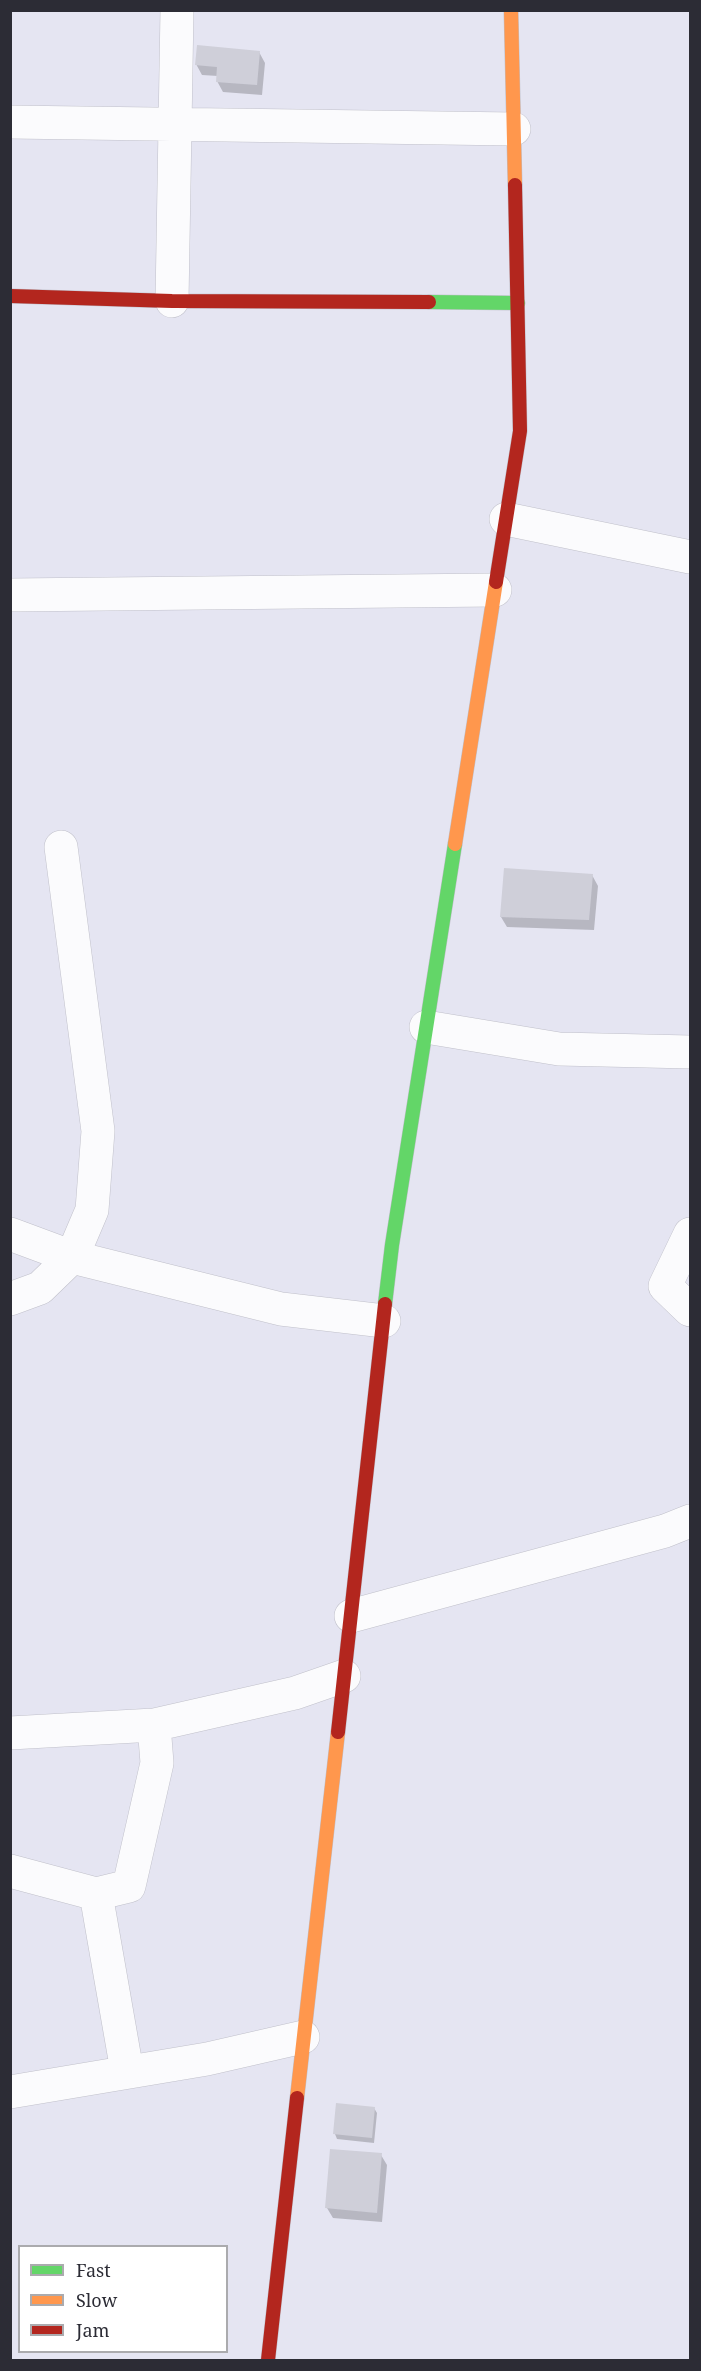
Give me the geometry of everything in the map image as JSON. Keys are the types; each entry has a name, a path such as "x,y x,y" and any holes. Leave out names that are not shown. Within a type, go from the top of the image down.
{"street":[{"path":"172,301 177,10"},
{"path":"268,2361 392,1245 520,431 512,10"},
{"path":"10,122 514,129"},
{"path":"10,296 172,301 518,303"},
{"path":"506,519 690,557"},
{"path":"10,595 495,590"},
{"path":"10,1299 40,1288 72,1257 92,1210 98,1131 61,847"},
{"path":"426,1027 559,1048 690,1052"},
{"path":"10,1234 72,1257 281,1309 384,1321"},
{"path":"690,1234 665,1286 690,1310"},
{"path":"351,1616 665,1531 690,1521"},
{"path":"10,1733 153,1725 295,1693 344,1676"},
{"path":"10,1871 96,1894 129,1886 157,1763 153,1725"},
{"path":"96,1894 127,2071"},
{"path":"10,2092 207,2059 303,2037"}],"building":[{"path":"197,45 260,51 257,85 216,82 217,67 195,65"},
{"path":"504,868 593,874 589,920 500,917"},
{"path":"336,2103 375,2107 372,2138 333,2134"},
{"path":"330,2149 382,2153 377,2213 325,2208"}],"traffic: fast":[{"path":"429,302 518,303"},
{"path":"385,1304 392,1245 455,844"}],"traffic: slow":[{"path":"511,10 515,185"},
{"path":"455,844 496,582"},
{"path":"297,2098 338,1732"}],"traffic: jam":[{"path":"496,582 520,431 515,185"},
{"path":"10,296 172,301 429,302"},
{"path":"338,1732 385,1304"},
{"path":"268,2360 297,2098"}]}
